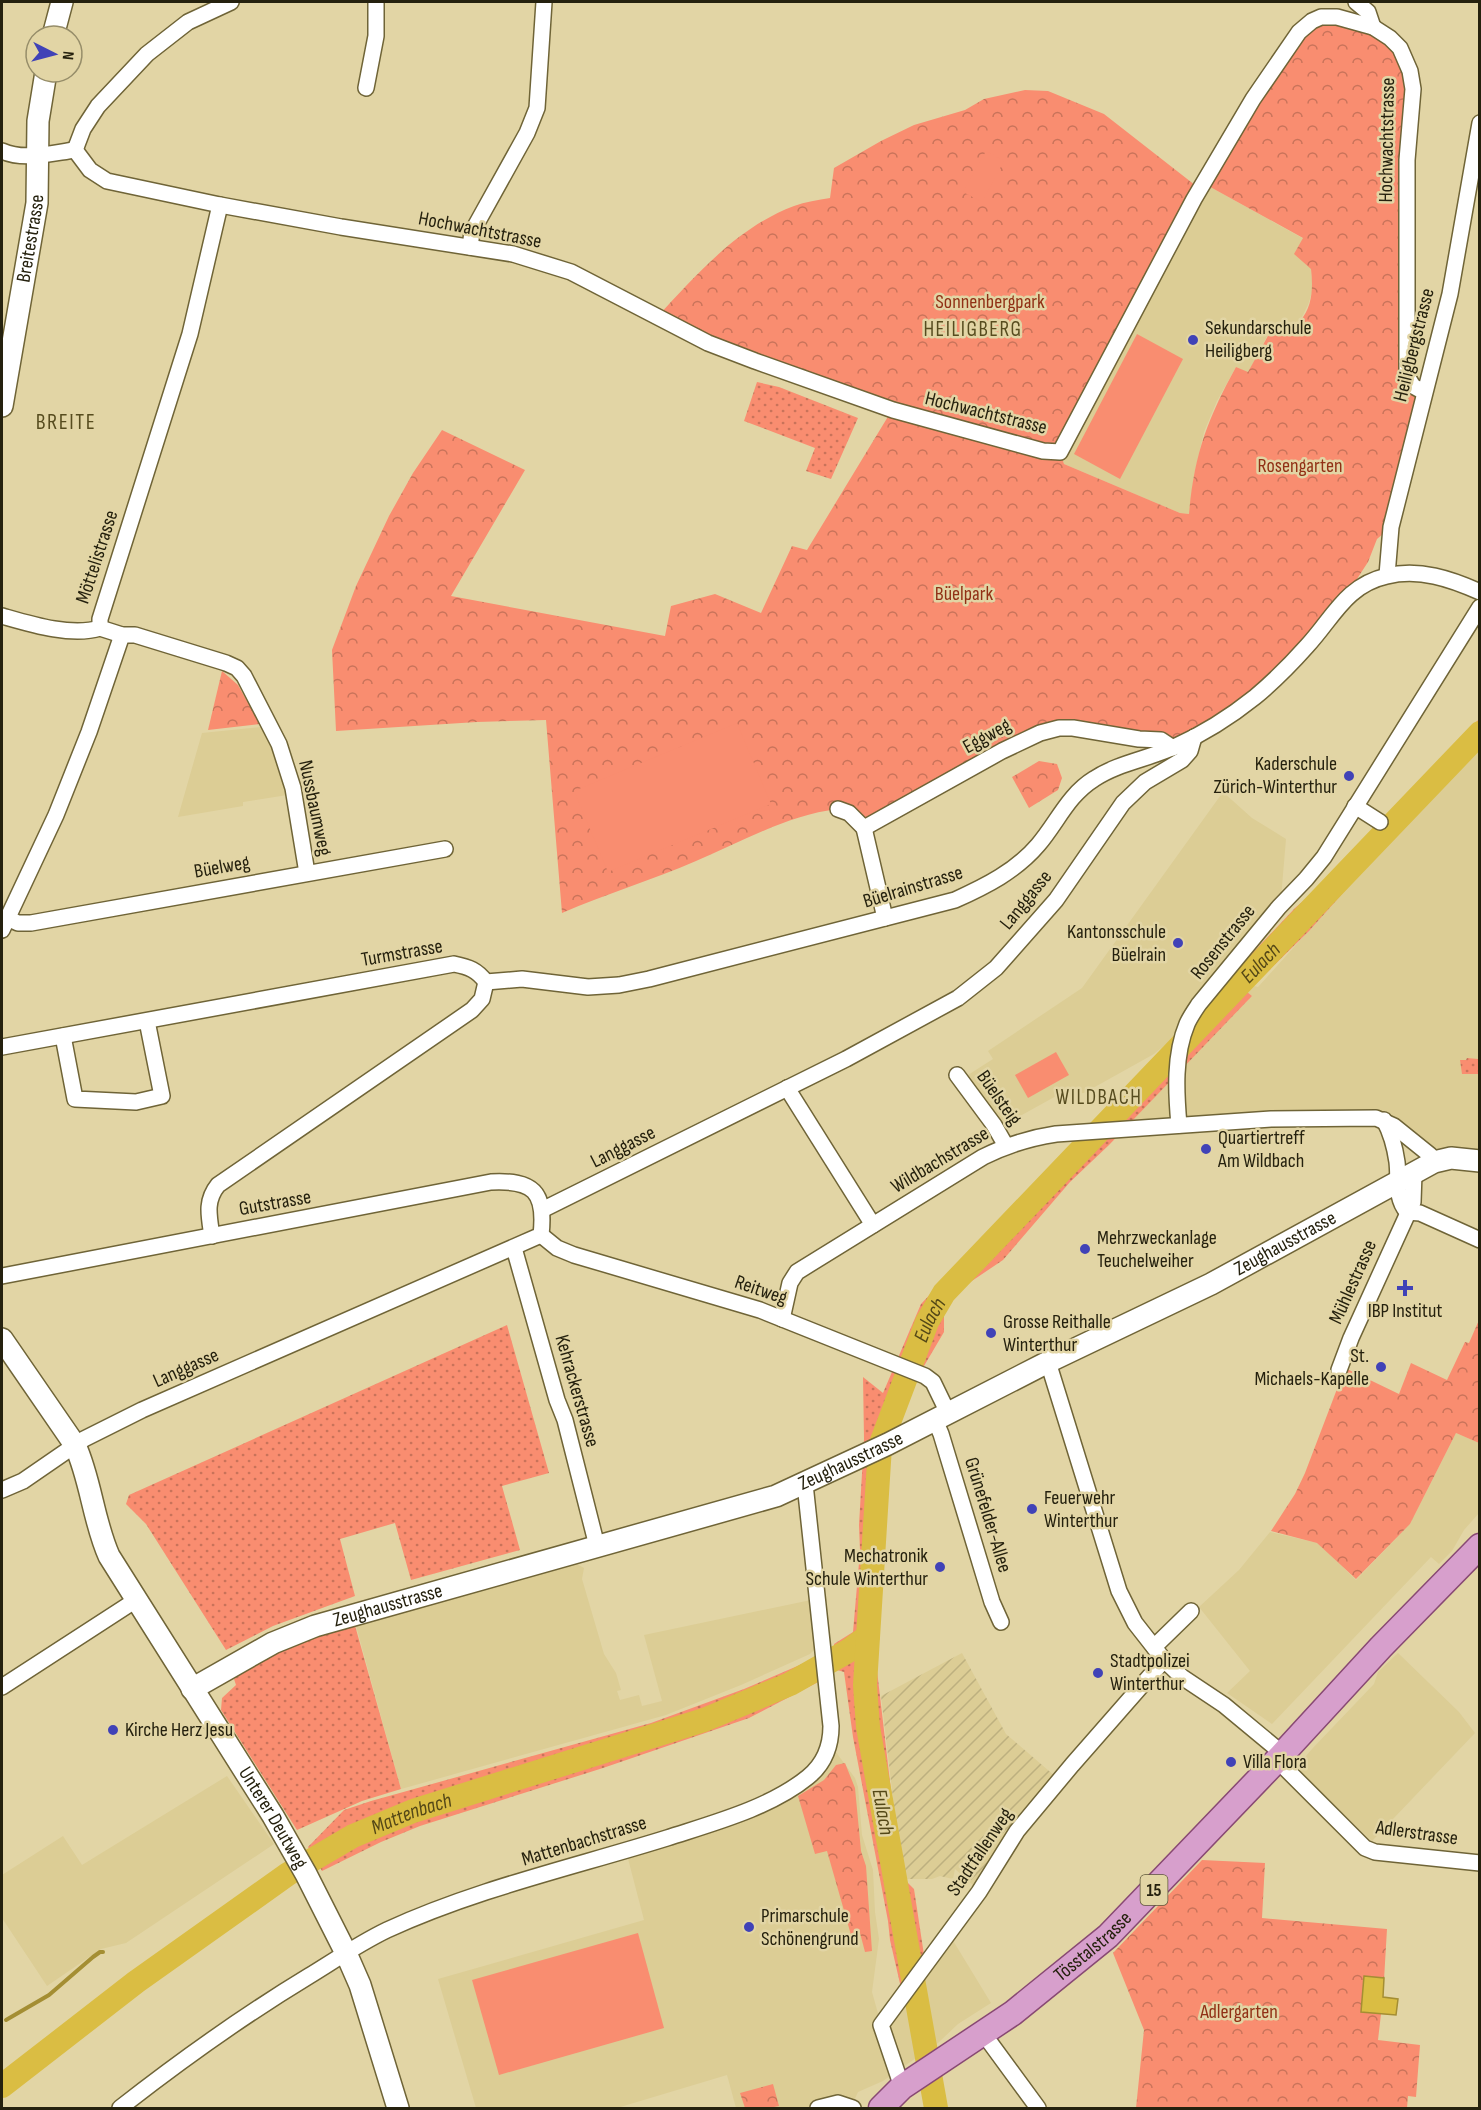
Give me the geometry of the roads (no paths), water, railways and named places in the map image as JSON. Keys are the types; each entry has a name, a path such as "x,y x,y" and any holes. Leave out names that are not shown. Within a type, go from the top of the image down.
{"main road":[{"name":"Tösstalstrasse","path":"881,2109 902,2087 1053,1983 1108,1936 1280,1757 1381,1647 1475,1558"}],"street":[{"path":"56,24 62,2"},
{"path":"2,152 38,154 75,150 83,129 98,106 147,54 188,22 231,2"},
{"path":"366,88 376,36 376,2"},
{"path":"470,247 472,232 527,133 537,108 544,2"},
{"path":"1356,2 1368,12 1373,27"},
{"name":"Hochwachtstrasse","path":"75,150 97,177 107,181 351,229 513,254 571,272 708,343 893,410 1043,451 1060,452 1200,189 1253,99 1299,32 1321,17 1346,19 1373,27 1390,38 1400,48 1410,71 1413,89 1407,160 1407,375 1413,386 1424,392"},
{"name":"Breitestrasse","path":"2,401 37,203 40,105 44,84"},
{"name":"Heiligbergstrasse","path":"1388,576 1390,527 1449,294 1479,123"},
{"name":"Möttelistrasse","path":"122,635 100,628 100,619 190,334 220,205"},
{"path":"1388,576 1418,574 1438,576 1479,592"},
{"name":"Büelrainstrasse","path":"486,982 522,979 588,987 619,985 955,900 1002,876 1023,860 1038,845 1070,800 1092,780 1112,769 1173,748 1208,731 1273,681 1308,646 1351,593 1388,576"},
{"name":"Rosenstrasse","path":"1179,1125 1178,1066 1181,1043 1187,1024 1199,1004 1279,907 1324,857 1479,607"},
{"path":"2,616 45,627 89,632 100,628"},
{"path":"4,924 60,805 89,732 122,635"},
{"name":"Nussbaumweg","path":"122,635 135,635 226,663 237,668 244,676 279,744 293,788 307,873"},
{"name":"Eggweg","path":"864,828 1002,751 1040,733 1059,728 1073,728 1139,740 1161,740 1173,748"},
{"name":"Langgasse","path":"542,1210 846,1059 958,998 996,968 1056,900 1123,803 1145,782 1182,760 1190,751 1194,737"},
{"path":"1355,806 1380,822"},
{"path":"838,809 849,813 864,828 885,918"},
{"name":"Büelweg","path":"4,924 31,923 445,849"},
{"name":"Turmstrasse","path":"2,1047 454,964 467,966 478,972 486,982"},
{"path":"212,1236 208,1208 210,1194 218,1185 472,1010 482,999 486,982"},
{"path":"63,1036 75,1099 136,1102 162,1096 147,1021"},
{"name":"Büelsteig","path":"957,1075 994,1125 1006,1146"},
{"path":"787,1088 873,1225"},
{"name":"Wildbachstrasse","path":"782,1319 790,1283 797,1272 982,1157 1006,1146 1037,1137 1179,1125 1327,1117 1384,1120"},
{"path":"1384,1120 1430,1155 1434,1162"},
{"path":"1384,1120 1390,1131 1397,1160 1406,1178"},
{"path":"1397,1160 1397,1152 1404,1144 1419,1147"},
{"name":"Zeughausstrasse","path":"192,1689 273,1643 315,1626 776,1496 880,1448 1048,1362 1211,1284 1434,1162 1451,1158 1479,1161"},
{"name":"Mühlestrasse","path":"1339,1370 1413,1202 1406,1178"},
{"name":"Gutstrasse","path":"2,1276 491,1182 524,1183 536,1193 542,1210"},
{"path":"541,1235 542,1210"},
{"path":"1407,1212 1420,1213 1479,1240"},
{"name":"Langgasse","path":"2,1490 23,1480 75,1445 142,1410 541,1235"},
{"name":"Reitweg","path":"541,1235 557,1248 782,1319 915,1372 933,1382 942,1416"},
{"name":"Kehrackerstrasse","path":"514,1248 557,1400 565,1420 597,1546"},
{"path":"2,1340 75,1445"},
{"name":"Adlerstrasse","path":"1048,1362 1119,1591 1135,1623 1164,1660 1182,1677 1254,1728 1365,1848 1375,1852 1479,1863"},
{"name":"Grünefelder-Allee","path":"942,1416 941,1434 992,1602 1001,1622"},
{"name":"Unterer Deutweg","path":"75,1445 83,1466 102,1541 136,1600 293,1850 346,1953 360,1985 398,2109"},
{"name":"Mattenbachstrasse","path":"120,2109 165,2073 259,2007 385,1931 494,1890 716,1823 795,1787 810,1776 822,1762 830,1744 831,1725 805,1484"},
{"path":"2,1687 136,1600"},
{"path":"1154,1647 1191,1611"},
{"name":"Stadtfallenweg","path":"902,2087 881,2025 979,1892 1017,1831 1164,1660"},
{"path":"983,2033 1038,2109"},
{"path":"818,2109 838,2103 853,2109"}],"waterway":[{"name":"Eulach","path":"936,2108 868,1727 865,1685 880,1446 927,1322 944,1293 1480,733"},
{"name":"Mattenbach","path":"2,2086 136,1982 288,1874 353,1836 413,1811 704,1720 790,1684 848,1651 868,1636"},
{"path":"6,2020 49,1995 93,1957 103,1952"}],"place":[{"name":"Sekundarschule Heiligberg","path":"1193,340"},
{"name":"Kaderschule Zürich-Winterthur","path":"1349,776"},
{"name":"Kantonsschule Büelrain","path":"1178,943"},
{"name":"Quartiertreff Am Wildbach","path":"1206,1149"},
{"name":"Mehrzweckanlage Teuchelweiher","path":"1085,1249"},
{"name":"IBP Institut","path":"1405,1288"},
{"name":"Grosse Reithalle Winterthur","path":"991,1333"},
{"name":"St. Michaels-Kapelle","path":"1381,1367"},
{"name":"Feuerwehr Winterthur","path":"1032,1509"},
{"name":"Mechatronik Schule Winterthur","path":"940,1567"},
{"name":"Stadtpolizei Winterthur","path":"1098,1673"},
{"name":"Kirche Herz Jesu","path":"113,1730"},
{"name":"Villa Flora","path":"1231,1762"},
{"name":"Primarschule Schönengrund","path":"749,1927"}],"district":[{"name":"HEILIGBERG","path":"973,329"},
{"name":"BREITE","path":"66,422"},
{"name":"WILDBACH","path":"1099,1097"}],"park label":[{"name":"Sonnenbergpark","path":"990,302"},
{"name":"Rosengarten","path":"1300,466"},
{"name":"Büelpark","path":"964,594"},
{"name":"Adlergarten","path":"1239,2012"}]}
